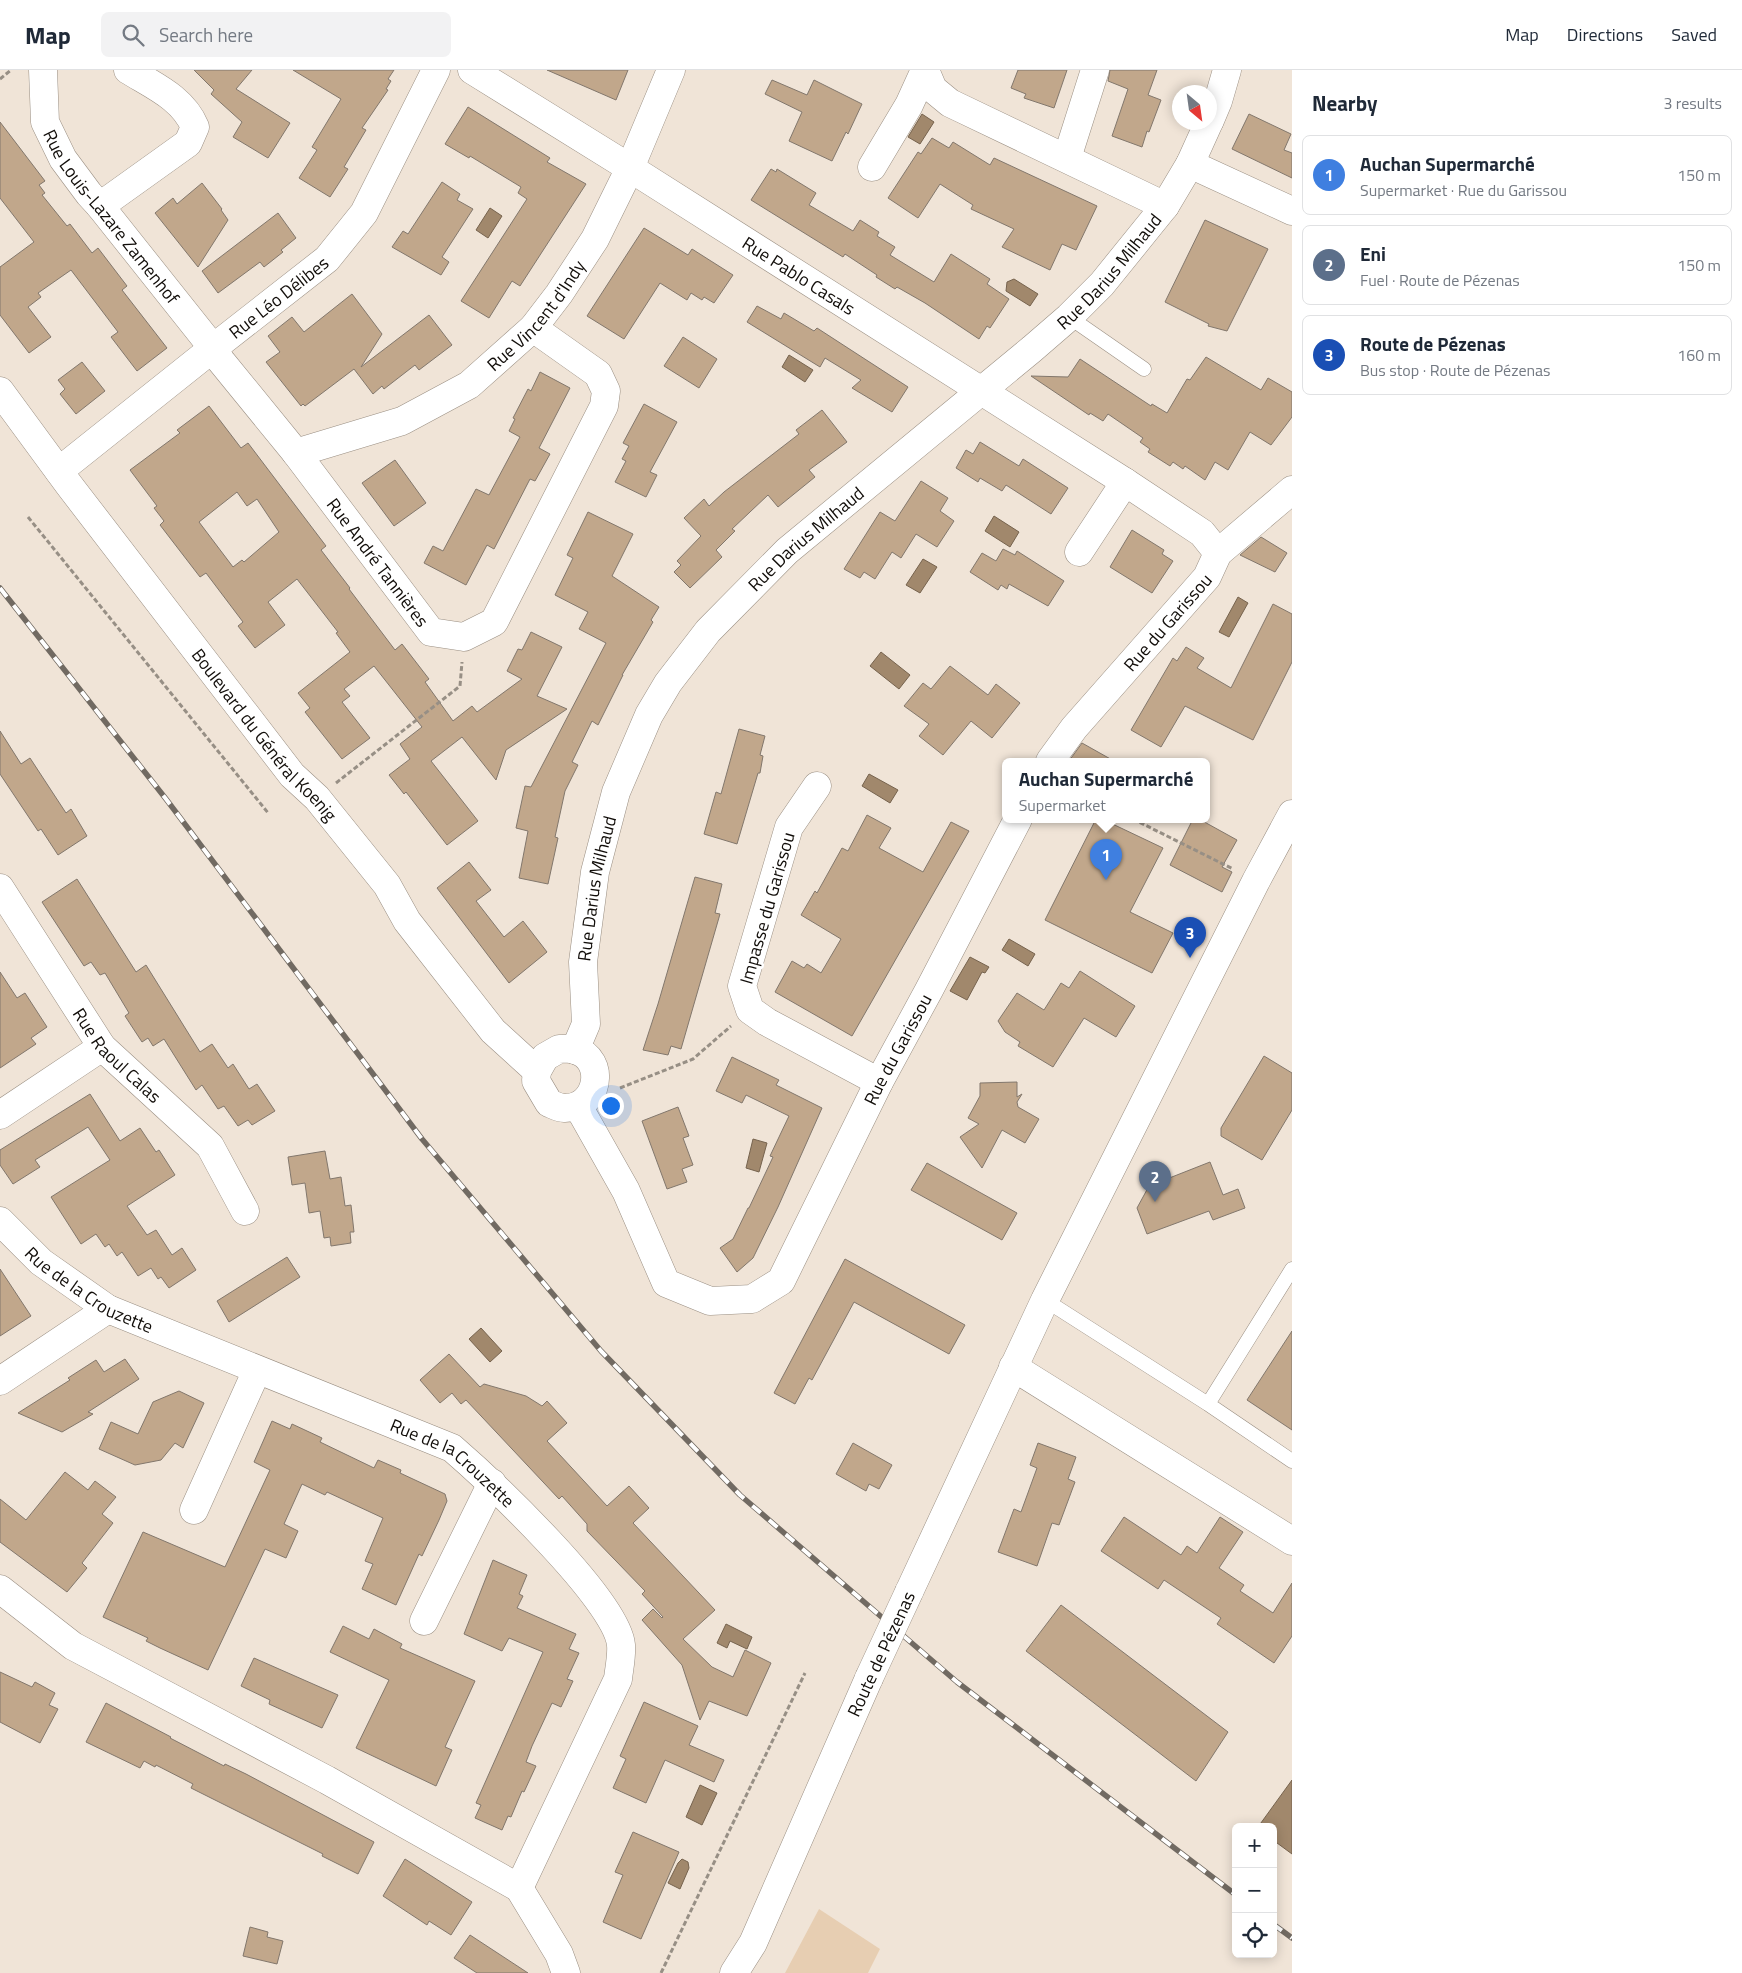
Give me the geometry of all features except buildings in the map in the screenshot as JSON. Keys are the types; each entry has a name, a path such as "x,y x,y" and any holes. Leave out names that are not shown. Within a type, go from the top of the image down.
{"street":[{"name":"Rue Louis-Lazare Zamenhof","path":"43,70 45,122 64,159 89,194 212,349"},
{"path":"100,206 188,143 195,127 190,114 178,101 128,70"},
{"name":"Rue Léo Délibes","path":"59,472 327,259 364,213 436,70"},
{"name":"Rue Pablo Casals","path":"472,70 630,168 1124,482 1202,533 1218,553"},
{"name":"Rue Vincent d'Indy","path":"296,454 402,421 469,385 533,328 559,294 595,239 630,168 671,70"},
{"path":"925,70 933,89 950,103 1165,206"},
{"path":"872,167 909,105 925,70"},
{"path":"1067,158 1095,70"},
{"name":"Rue Darius Milhaud","path":"1217,103 1227,70"},
{"name":"Rue Darius Milhaud","path":"575,1050 586,1024 583,962 596,872 616,792 650,715 668,683 708,631 787,551 1069,317 1102,284 1165,206 1190,164 1205,130"},
{"path":"1190,164 1292,211"},
{"path":"464,637 494,622 604,406 606,391 598,374 533,328"},
{"name":"Rue André Tannières","path":"212,349 296,454 431,632 464,637"},
{"name":"Boulevard du Général Koenig","path":"0,391 59,472 292,775 317,798 387,885 407,921 493,1031 537,1071"},
{"path":"1079,552 1124,482"},
{"name":"Rue du Garissou","path":"1052,758 1074,728 1207,577 1218,553 1292,490"},
{"name":"Impasse du Garissou","path":"817,786 789,827 742,986 750,1010 767,1022 879,1082"},
{"name":"Route de Pézenas","path":"734,1973 753,1943 869,1678 1045,1300 1256,881 1292,814"},
{"name":"Rue du Garissou","path":"586,1098 666,1283 710,1301 752,1299 781,1282 879,1082 1016,823"},
{"name":"Rue Raoul Calas","path":"0,888 102,1047 210,1146 245,1211"},
{"path":"0,1115 102,1047"},
{"path":"559,1049 575,1050 589,1058 596,1073 586,1098 563,1108 549,1103 536,1081 537,1071 545,1057 559,1049"},
{"name":"Rue de la Crouzette","path":"0,1221 41,1262 108,1309 452,1448 492,1483 562,1557 608,1613 621,1644 618,1679 519,1888"},
{"path":"0,1382 108,1309"},
{"path":"1013,1367 1292,1541"},
{"path":"194,1510 257,1370"},
{"path":"424,1621 492,1483"},
{"path":"0,1589 73,1646 327,1780 519,1888 558,1954 566,1973"},
{"name":"Route de Pézenas","path":"745,1973 753,1943"}],"lane":[{"path":"1069,317 1144,368"},
{"path":"1208,1404 1292,1269"},
{"path":"1045,1300 1208,1404 1292,1461"}],"path":[{"path":"0,79 11,70"},
{"path":"28,517 269,814"},
{"path":"317,798 460,686 464,637"},
{"path":"1141,823 1256,881"},
{"path":"586,1098 621,1088 693,1059 750,1010"},
{"path":"661,1973 805,1673"}],"shaded area":[{"path":"922,114 934,122 920,144 908,137"},
{"path":"490,208 502,216 488,238 476,230"},
{"path":"1014,279 1038,294 1030,306 1006,291 1007,282"},
{"path":"789,355 813,370 805,382 782,367"},
{"path":"994,516 1019,532 1010,547 985,531"},
{"path":"923,559 937,567 920,593 906,585"},
{"path":"1238,597 1248,603 1229,637 1219,632"},
{"path":"881,652 910,675 899,689 870,666"},
{"path":"869,774 898,790 890,803 862,786"},
{"path":"1009,939 1035,954 1028,966 1002,950"},
{"path":"970,957 989,967 985,973 982,972 967,1000 950,991"},
{"path":"753,1139 767,1143 759,1172 746,1168"},
{"path":"481,1328 502,1351 490,1362 469,1339"},
{"path":"726,1624 752,1637 747,1649 730,1641 727,1648 717,1643"},
{"path":"1292,1780 1292,1854 1277,1843 1277,1823 1261,1823"},
{"path":"700,1785 717,1793 702,1825 686,1817"},
{"path":"682,1859 688,1862 689,1868 680,1889 668,1883"},
{"path":"819,1909 880,1949 868,1973 785,1973"}],"railway":[{"path":"0,588 166,799 422,1139 601,1351 740,1495 957,1682 1232,1892"},
{"path":"1277,1927 1292,1938"}],"place":[{"name":"Auchan Supermarché","path":"1106,880"},
{"name":"Route de Pézenas","path":"1190,958"},
{"name":"Eni","path":"1155,1202"}]}
